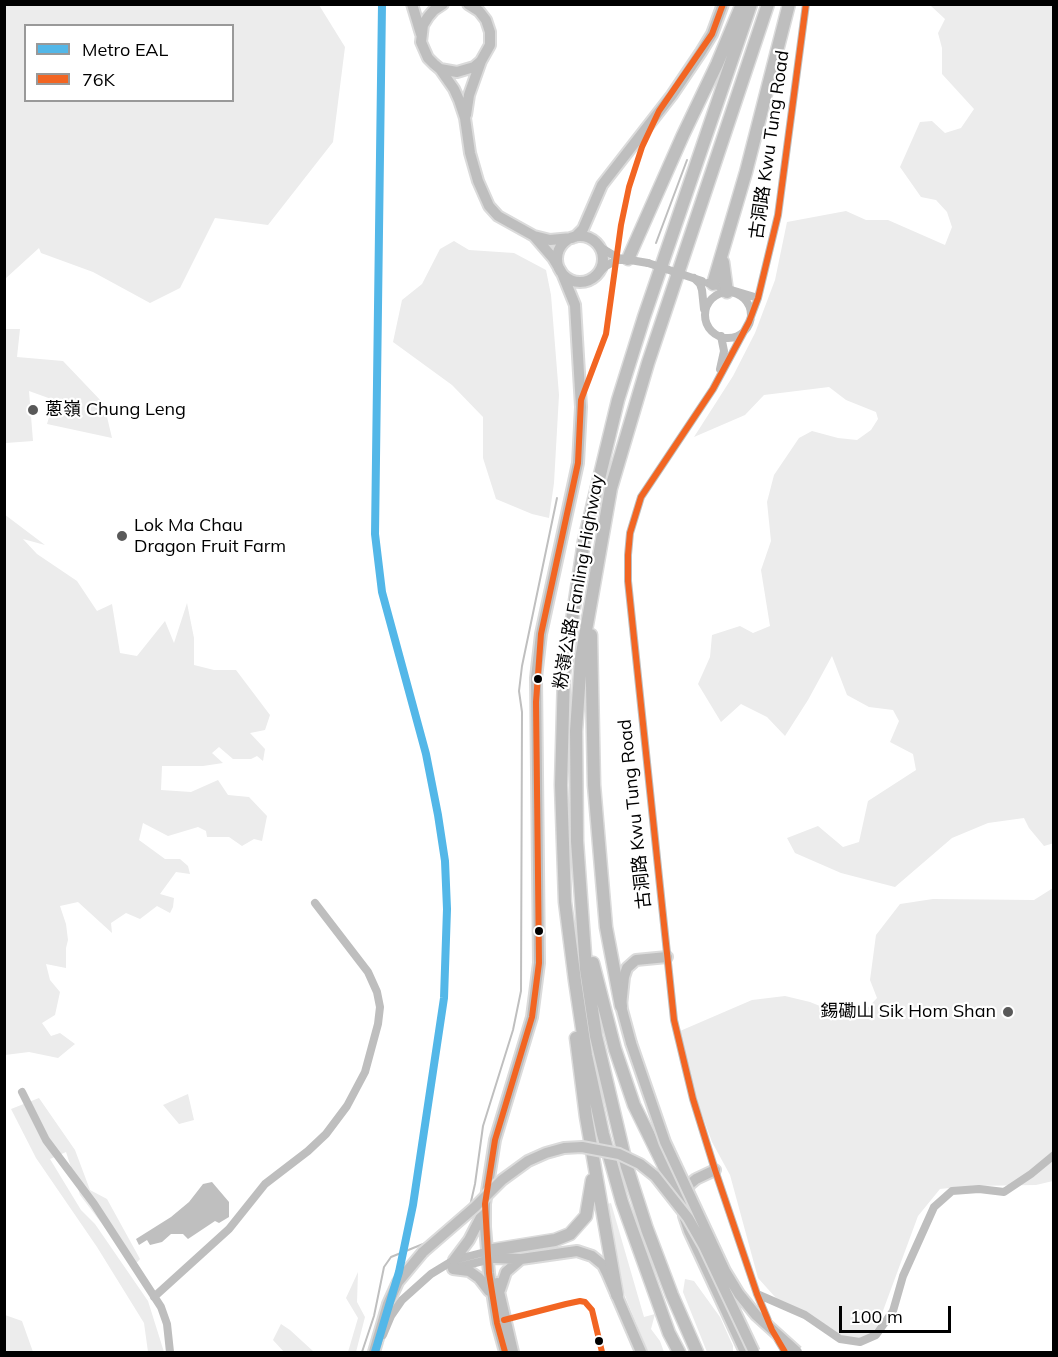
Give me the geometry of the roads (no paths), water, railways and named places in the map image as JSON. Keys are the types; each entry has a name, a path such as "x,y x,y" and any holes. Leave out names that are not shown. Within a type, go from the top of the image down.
{"highway":[{"path":"628,259 722,54 742,4"},
{"name":"粉嶺公路 Fanling Highway","path":"679,1353 669,1333 622,1202 603,1134 582,1030 565,902 561,785 564,674 584,541 611,428 641,325 750,4"},
{"name":"粉嶺公路 Fanling Highway","path":"697,1353 647,1229 617,1131 596,1036 586,969 577,841 576,731 579,670 611,488 648,363 768,4"},
{"path":"711,286 746,172 789,4"},
{"path":"589,612 597,821 606,927 621,1006"},
{"path":"565,902 570,995 592,1153 617,1295"},
{"path":"583,918 615,1049 634,1105 683,1210"},
{"path":"490,1254 564,1238 575,1230 586,1216 589,1203 592,1184 592,1153"}],"main road":[{"path":"412,4 421,34 421,42 428,58 441,69 454,89 465,118 470,153 478,181 489,206 498,216 534,236 550,240 586,237 596,243"},
{"path":"465,118 469,95 490,39 486,20 478,8 468,4"},
{"path":"513,1353 496,1296 469,1271 454,1265 483,1214 502,1113 532,1017 539,963 537,678 542,634 578,463 581,400 575,305 557,262 558,254 566,242 583,229 602,185 701,52 712,34 723,4"},
{"path":"421,34 428,17 443,5"},
{"path":"441,69 465,71 481,61"},
{"path":"575,305 582,286 593,277 603,260 596,243 587,231 590,213"},
{"path":"534,236 564,275 577,282 593,277"},
{"path":"666,957 636,960 627,968 621,1006 631,1043 666,1142 725,1271 739,1294 756,1315 797,1353"},
{"path":"375,1353 388,1304 398,1282 423,1252 502,1180 528,1161 564,1148 582,1147 619,1154 640,1164 655,1176 688,1218 704,1246 754,1353"},
{"path":"715,1170 690,1184 685,1192 683,1210 689,1231 745,1353"},
{"path":"488,1182 490,1254"},
{"path":"485,1204 505,1353"},
{"path":"490,1254 521,1259 569,1252 586,1253 603,1265 641,1353"},
{"path":"496,1296 506,1272 521,1259"}],"street":[{"name":"古洞路 Kwu Tung Road","path":"785,1353 772,1330 757,1294 715,1170 683,1064 674,1020 628,581 630,533 635,510 641,497 713,389 749,322 758,298 778,215 806,4"},
{"path":"596,243 612,255 648,263 742,297 756,295 761,288"},
{"path":"593,277 612,263 628,259"},
{"path":"742,297 749,307 749,322 741,333 735,336 721,336 710,329 705,316 700,284 758,298"},
{"path":"705,316 711,286"},
{"path":"713,389 724,351 721,336"},
{"path":"154,1297 229,1229 265,1184 326,1134 348,1106 364,1072 379,1018 377,992 368,972 315,903"},
{"path":"22,1092 46,1140 94,1204 154,1297 167,1324 170,1353"},
{"path":"757,1294 805,1315 840,1339 860,1341 876,1335 893,1311 903,1276 934,1207 952,1191 1004,1192 1031,1174 1053,1155"},
{"path":"375,1353 388,1322 406,1295 421,1283 454,1265 490,1254"}],"waterway":[{"path":"656,243 687,160"},
{"path":"470,1206 483,1126 513,1030 521,991 522,712 519,691 522,666 557,498"},
{"path":"362,1352 374,1316 384,1267 391,1257 428,1242"}],"metro line":[{"name":"EAL","path":"375,1352 399,1272 413,1205 444,998 447,909 445,861 438,815 426,754 382,592 375,534 382,4"}],"place":[{"name":"蔥嶺 Chung Leng","path":"33,410"},
{"name":"Lok Ma Chau Dragon Fruit Farm","path":"122,536"},
{"name":"錫磡山 Sik Hom Shan","path":"1008,1012"}]}
